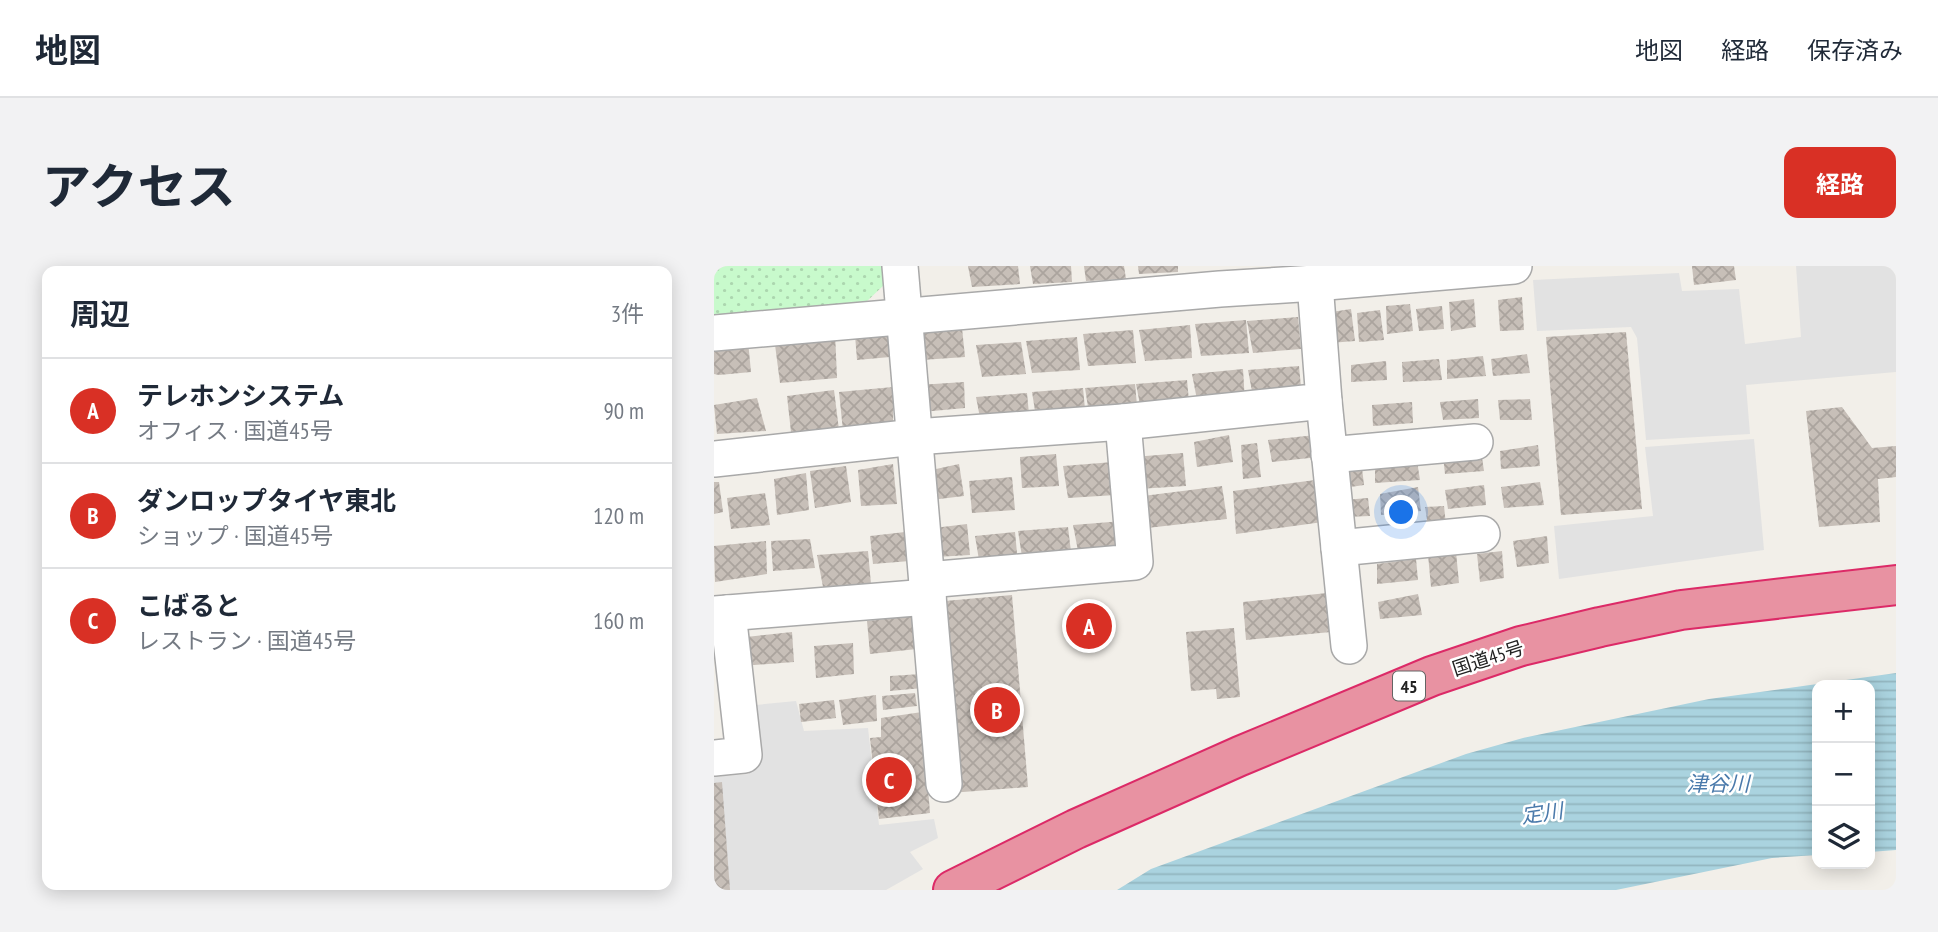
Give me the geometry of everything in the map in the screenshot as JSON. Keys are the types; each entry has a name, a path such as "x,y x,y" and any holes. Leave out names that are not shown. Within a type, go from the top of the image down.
{"highway":[{"name":"国道45号","path":"953,890 1076,829 1240,756 1432,676 1521,646 1600,626 1681,610 1896,585"}],"street":[{"path":"900,266 944,784"},
{"path":"714,333 903,318 1219,278 1315,283 1514,266"},
{"path":"1315,283 1329,455 1349,646"},
{"path":"714,458 915,437 1123,422 1324,401"},
{"path":"714,758 744,755 721,614 1135,562 1123,422"},
{"path":"1329,455 1475,442"},
{"path":"1339,548 1482,534"}],"green space":[{"path":"714,266 883,266 885,284 864,304 716,317"}],"shaded area":[{"path":"1796,266 1896,266 1896,372 1746,385 1750,434 1646,440 1637,338 1631,327 1537,331 1533,280 1679,273 1682,291 1739,289 1745,344 1801,337"},
{"path":"1754,439 1764,550 1559,579 1554,526 1653,516 1645,447"},
{"path":"796,701 804,731 868,728 879,825 934,819 938,838 910,852 923,869 886,890 714,890 714,777 749,774 745,706"}],"water":[{"name":"津谷川","path":"1896,673 1896,850 1875,852 1875,680 1846,680"},
{"name":"津谷川","path":"1812,685 1812,855 1772,858 1616,890 1117,890 1151,869 1466,754 1523,738 1709,699"}],"building":[{"path":"968,266 1018,266 1020,284 972,287"},
{"path":"1030,266 1071,266 1072,282 1033,284"},
{"path":"1084,266 1124,266 1126,279 1086,281"},
{"path":"1138,266 1178,266 1178,272 1139,274"},
{"path":"1692,266 1734,266 1736,280 1694,285"},
{"path":"1522,297 1524,330 1500,331 1498,300"},
{"path":"1474,299 1476,327 1451,331 1449,302"},
{"path":"1410,304 1413,331 1387,334 1386,306"},
{"path":"1442,306 1444,329 1419,331 1416,309"},
{"path":"1351,309 1355,341 1330,343 1325,313"},
{"path":"1380,310 1384,340 1359,342 1357,313"},
{"path":"1298,317 1301,349 1253,353 1247,321"},
{"path":"1246,320 1249,353 1201,356 1195,324"},
{"path":"1190,325 1192,358 1145,361 1139,330"},
{"path":"962,328 965,357 922,360 918,331"},
{"path":"1133,330 1136,363 1088,366 1083,334"},
{"path":"835,332 837,378 780,383 774,337"},
{"path":"887,332 890,357 857,360 855,335"},
{"path":"1626,332 1642,509 1561,515 1546,337"},
{"path":"1077,337 1080,370 1032,373 1026,341"},
{"path":"748,341 751,372 714,374 714,346"},
{"path":"1021,342 1026,374 982,377 976,345"},
{"path":"1527,354 1530,373 1493,376 1491,359"},
{"path":"1483,356 1486,376 1447,379 1447,360"},
{"path":"1439,359 1442,380 1403,382 1402,362"},
{"path":"1386,361 1387,380 1351,382 1351,365"},
{"path":"1299,366 1302,398 1254,402 1248,370"},
{"path":"1243,369 1245,402 1198,405 1192,374"},
{"path":"1187,380 1190,412 1142,415 1136,384"},
{"path":"964,382 965,408 922,412 919,385"},
{"path":"1135,384 1138,416 1090,420 1085,388"},
{"path":"893,387 893,425 843,431 839,392"},
{"path":"1083,388 1086,420 1037,423 1032,392"},
{"path":"834,390 840,438 792,441 787,396"},
{"path":"1027,393 1030,425 982,428 976,397"},
{"path":"757,398 766,431 717,434 714,405"},
{"path":"1478,399 1479,418 1443,420 1440,402"},
{"path":"1530,399 1532,420 1500,420 1498,400"},
{"path":"1412,402 1413,423 1373,426 1372,405"},
{"path":"1842,407 1872,448 1896,446 1896,477 1878,479 1880,522 1819,527 1806,411"},
{"path":"1229,435 1233,462 1197,467 1194,442"},
{"path":"1316,435 1319,457 1272,462 1268,440"},
{"path":"1257,443 1261,477 1243,479 1241,445"},
{"path":"1538,445 1540,466 1501,469 1500,451"},
{"path":"1481,451 1484,471 1445,474 1443,456"},
{"path":"1183,453 1186,486 1138,489 1133,457"},
{"path":"1056,454 1059,486 1022,488 1020,457"},
{"path":"1417,461 1420,480 1375,483 1375,465"},
{"path":"1113,462 1116,495 1068,498 1063,466"},
{"path":"893,464 897,504 861,506 858,470"},
{"path":"959,464 964,496 931,500 927,471"},
{"path":"846,466 851,502 815,508 810,471"},
{"path":"1362,468 1364,485 1344,488 1343,471"},
{"path":"806,473 809,510 777,515 774,479"},
{"path":"1012,477 1015,510 972,513 969,481"},
{"path":"1315,480 1323,522 1236,534 1233,491"},
{"path":"714,482 719,482 723,512 714,514"},
{"path":"1540,482 1544,505 1504,508 1501,487"},
{"path":"1484,485 1486,505 1448,509 1445,490"},
{"path":"1222,486 1227,519 1147,528 1143,496"},
{"path":"1418,487 1421,511 1381,515 1380,494"},
{"path":"765,493 770,525 731,529 727,498"},
{"path":"1368,498 1370,516 1345,517 1344,500"},
{"path":"1444,506 1446,525 1428,526 1425,507"},
{"path":"1123,521 1126,553 1079,556 1073,525"},
{"path":"967,524 970,555 936,557 934,528"},
{"path":"1068,527 1072,560 1023,563 1018,531"},
{"path":"905,532 910,561 873,564 870,536"},
{"path":"1015,532 1018,564 980,566 975,536"},
{"path":"1547,536 1549,563 1517,567 1513,541"},
{"path":"810,539 815,568 773,571 771,541"},
{"path":"766,541 767,574 715,582 714,546"},
{"path":"868,551 871,584 823,587 817,555"},
{"path":"1502,551 1504,578 1480,582 1477,554"},
{"path":"1456,552 1459,583 1431,587 1428,555"},
{"path":"1416,559 1418,580 1377,584 1377,564"},
{"path":"1327,593 1331,632 1246,640 1243,602"},
{"path":"1418,594 1422,615 1380,619 1378,602"},
{"path":"1012,595 1028,787 950,793 934,602"},
{"path":"914,616 917,649 870,654 867,621"},
{"path":"1234,628 1240,697 1217,699 1216,689 1191,691 1186,632"},
{"path":"792,632 794,662 741,666 738,638"},
{"path":"853,643 854,674 816,678 814,646"},
{"path":"921,674 923,688 890,691 890,676"},
{"path":"915,693 917,706 883,710 882,696"},
{"path":"876,695 877,721 843,725 839,700"},
{"path":"834,700 836,718 801,722 799,704"},
{"path":"922,712 930,813 879,819 870,738 881,737 881,718"},
{"path":"722,782 730,890 714,890 714,783"}],"place":[{"name":"テレホンシステム","path":"1089,626"},
{"name":"ダンロップタイヤ東北","path":"997,710"},
{"name":"こばると","path":"889,780"}],"water label":[{"name":"定川","path":"1542,813"}]}
